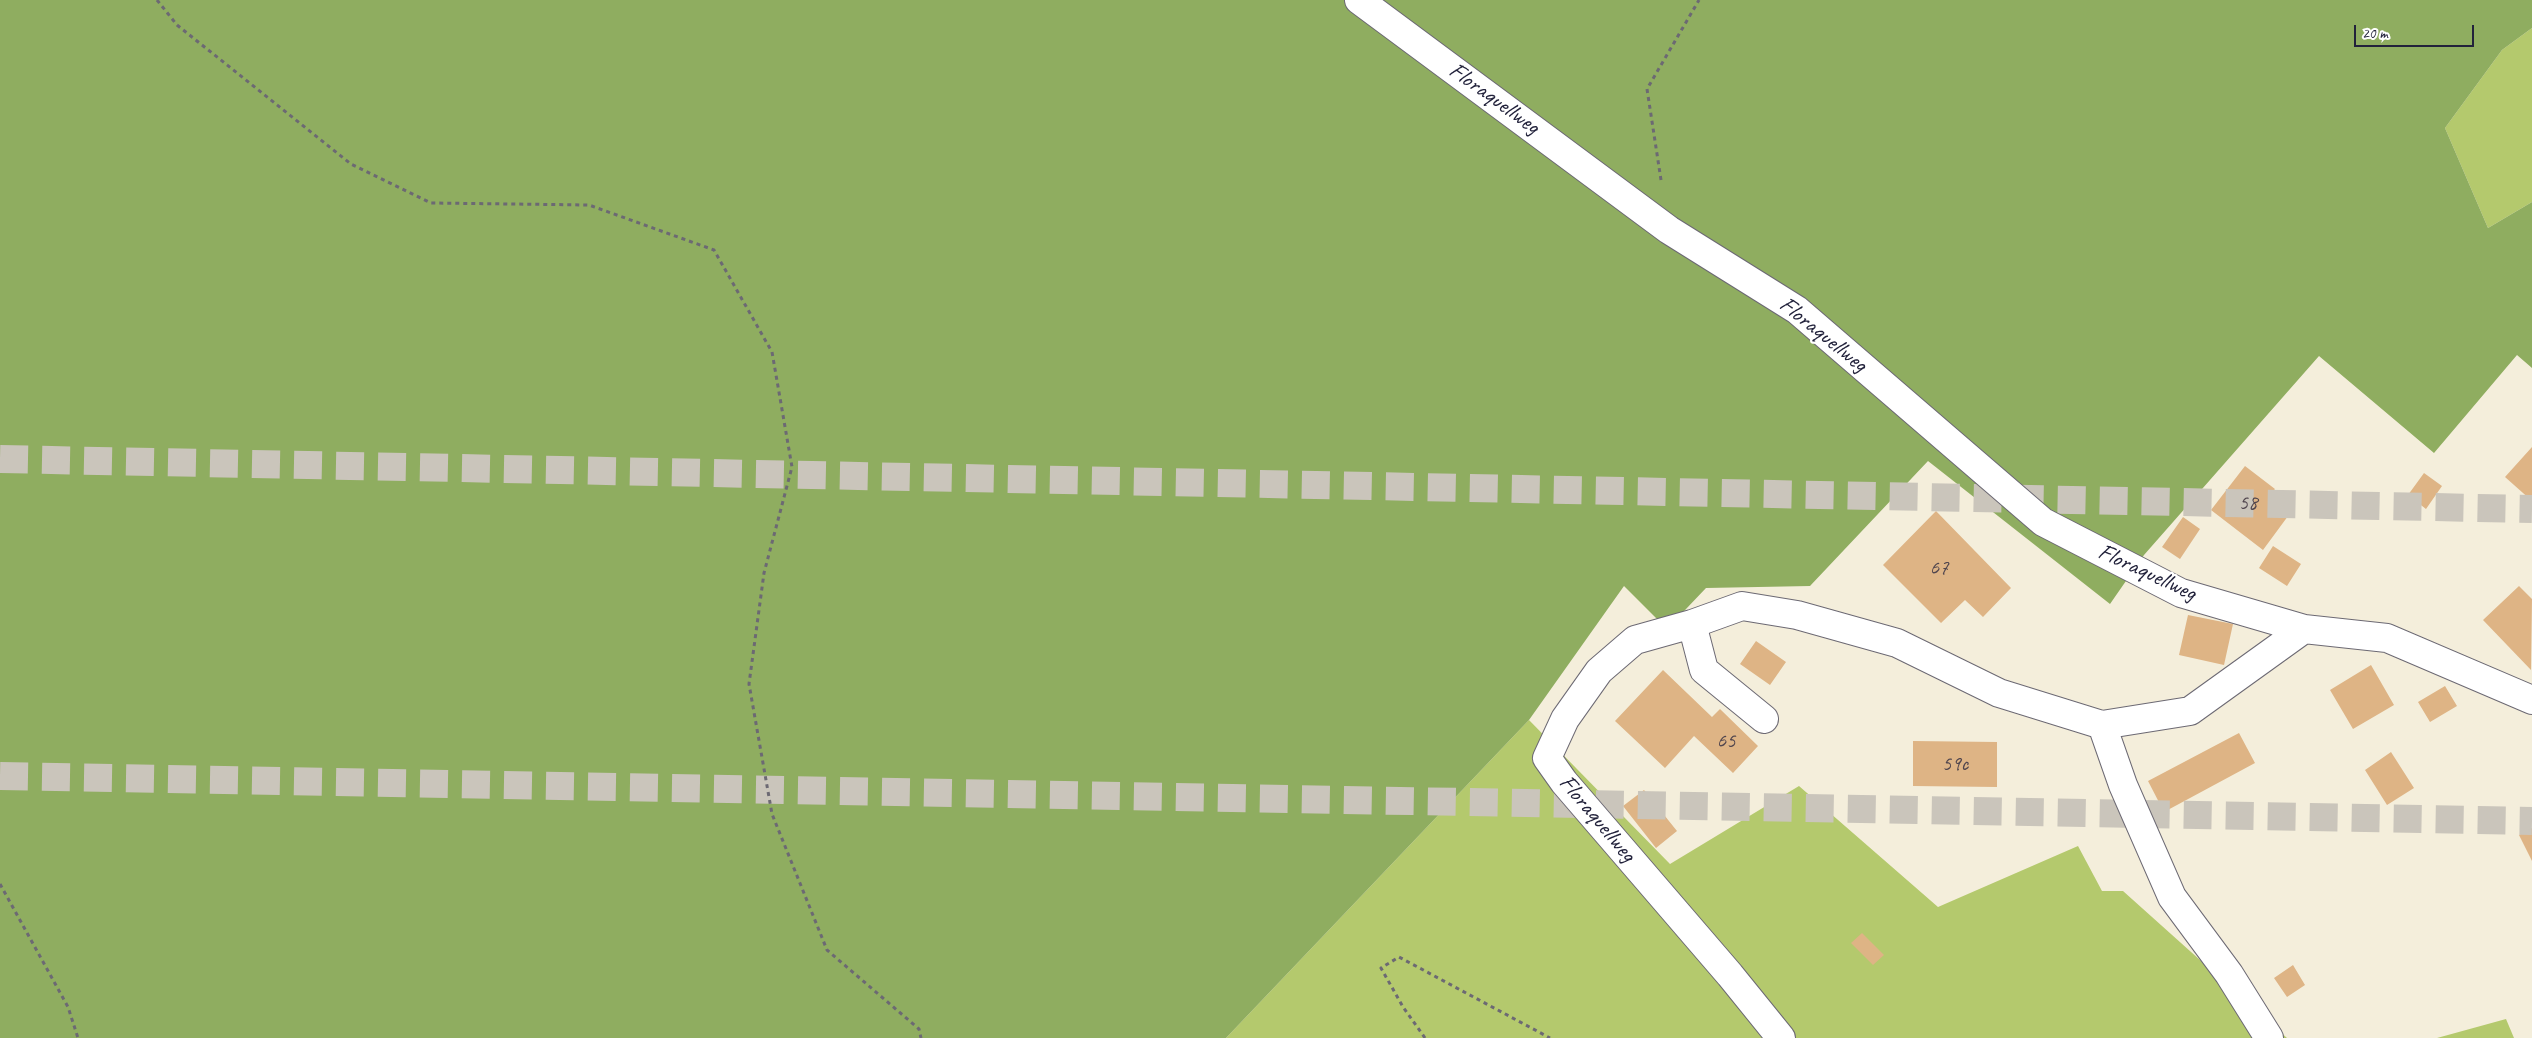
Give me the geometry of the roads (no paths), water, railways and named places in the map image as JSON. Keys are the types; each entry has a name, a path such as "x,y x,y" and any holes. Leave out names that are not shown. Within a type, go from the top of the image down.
{"street":[{"name":"Floraquellweg","path":"1359,0 1669,230 1797,310 2043,522 2181,593 2304,629 2388,638 2532,700"},
{"name":"Floraquellweg","path":"1781,1038 1730,975 1564,782 1547,758 1565,719 1599,671 1635,640 1692,624 1742,606 1797,615 1897,642 1999,693 2102,725 2190,711 2304,629"},
{"path":"1692,624 1704,670 1764,719"},
{"path":"2102,725 2123,785 2172,897 2229,974 2269,1038"}],"tunnel":[{"path":"0,459 2532,509"},
{"path":"0,776 2532,821"}]}
